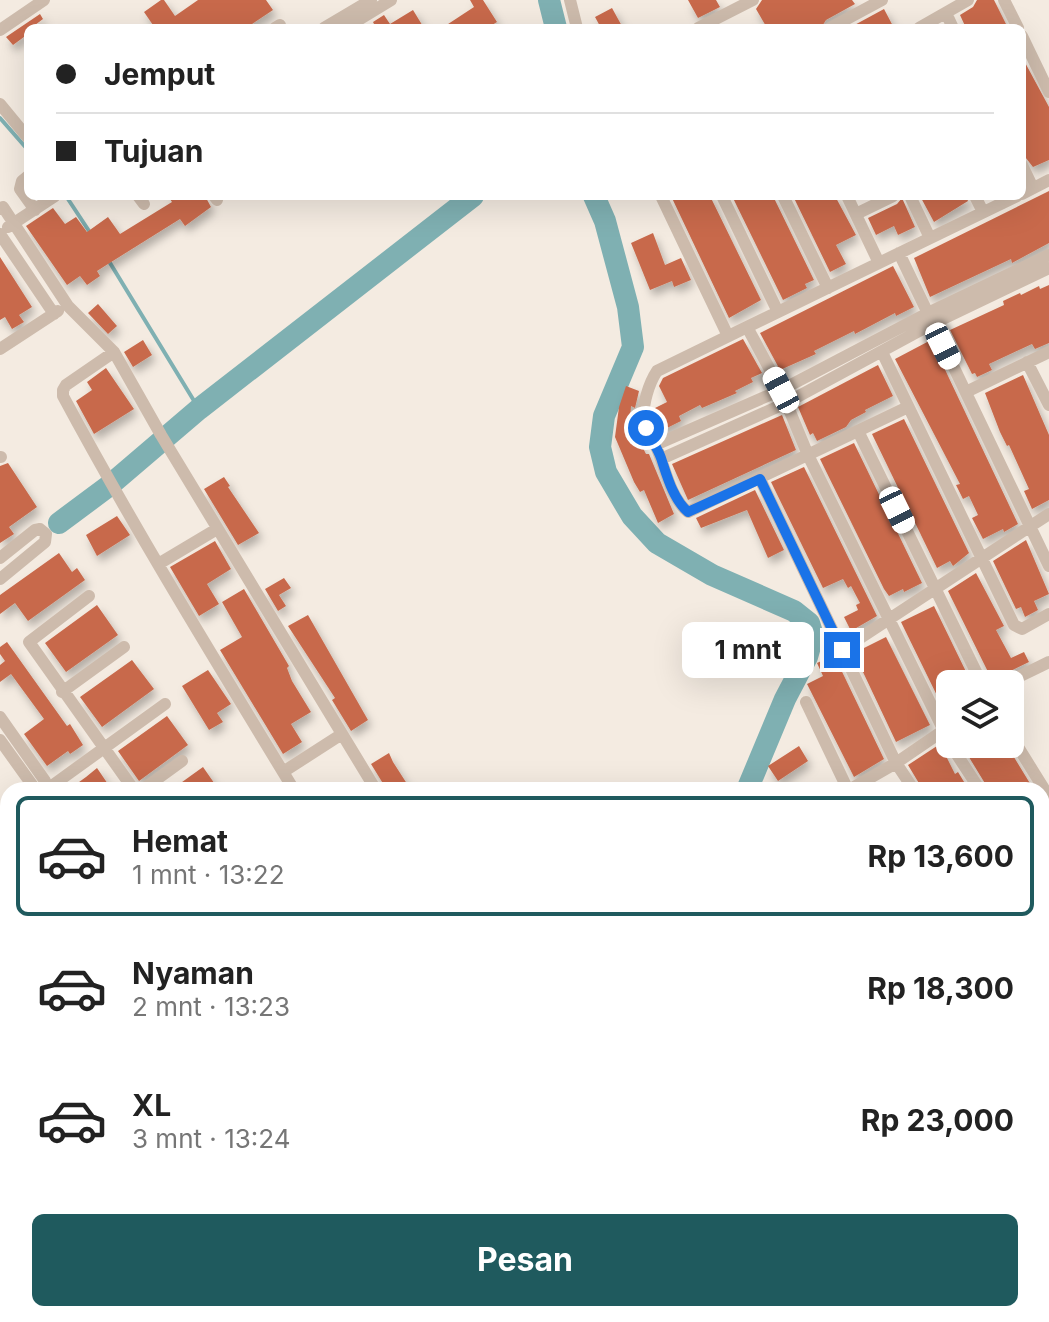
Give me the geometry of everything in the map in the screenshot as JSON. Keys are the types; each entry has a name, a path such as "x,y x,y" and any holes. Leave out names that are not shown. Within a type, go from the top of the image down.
{"street":[{"path":"0,30 44,0"},
{"path":"331,24 371,0"},
{"path":"570,0 576,24"},
{"path":"717,24 753,0"},
{"path":"837,24 882,0"},
{"path":"926,24 968,0"},
{"path":"1004,0 1016,24"},
{"path":"351,24 387,1"},
{"path":"946,13 951,24"},
{"path":"1026,44 1049,92"},
{"path":"0,104 24,133"},
{"path":"1026,192 1049,180"},
{"path":"28,200 35,210"},
{"path":"50,200 0,233 54,314"},
{"path":"663,200 728,336"},
{"path":"724,200 778,312"},
{"path":"785,200 828,288"},
{"path":"849,200 879,263"},
{"path":"856,214 885,200"},
{"path":"912,200 930,238"},
{"path":"977,200 983,212"},
{"path":"908,407 688,512 664,474 644,418 644,407 655,373 1009,200"},
{"path":"0,209 3,207 68,306 114,352 217,529 371,782"},
{"path":"899,253 1049,566"},
{"path":"1024,275 1049,255"},
{"path":"655,445 781,390 1024,275 1049,268"},
{"path":"0,349 68,306"},
{"path":"661,459 786,403 882,352 930,318"},
{"path":"747,327 781,390 808,455 936,709"},
{"path":"114,352 66,385 62,393 217,666 289,782"},
{"path":"882,352 1018,629 1049,614"},
{"path":"966,392 1049,352"},
{"path":"1027,362 1049,405"},
{"path":"858,431 975,670"},
{"path":"760,479 896,763 909,782"},
{"path":"842,650 1049,514"},
{"path":"160,563 217,529"},
{"path":"0,557 35,530 46,534 45,542 0,579"},
{"path":"89,596 29,642 129,782"},
{"path":"62,692 124,647"},
{"path":"1024,674 1049,662"},
{"path":"806,702 844,782"},
{"path":"51,782 106,749 165,704"},
{"path":"0,717 41,782"},
{"path":"283,772 342,734"},
{"path":"862,782 936,735"},
{"path":"0,740 40,782"},
{"path":"1024,757 1040,782"},
{"path":"959,758 975,782"},
{"path":"153,782 182,761"}],"building":[{"path":"161,0 175,16 198,0 266,0 273,10 252,24 152,24 144,12"},
{"path":"470,0 483,0 497,22 448,24 474,7"},
{"path":"688,0 716,0 720,7 698,18"},
{"path":"762,0 852,0 855,4 824,24 765,24 756,9"},
{"path":"977,0 994,0 1006,24 964,24 960,15 973,7"},
{"path":"612,8 621,24 599,24 595,17"},
{"path":"884,9 892,24 856,24"},
{"path":"413,10 422,24 390,24"},
{"path":"40,14 43,19 36,24 25,24"},
{"path":"384,15 390,24 374,24 373,22"},
{"path":"24,25 24,37 13,45 6,37"},
{"path":"1026,64 1049,107 1049,160 1033,167 1026,158"},
{"path":"1049,191 1049,243 1012,263 1011,259 930,297 914,258"},
{"path":"171,200 207,200 211,207 185,226 180,219 108,264 97,271 100,276 87,285 80,276 67,285 26,226 53,208 65,224 76,217 87,232 108,217 120,234 172,202"},
{"path":"673,200 712,200 761,300 729,318"},
{"path":"734,200 775,200 814,280 805,284 807,288 783,300"},
{"path":"795,200 837,200 856,235 836,245 846,264 830,272"},
{"path":"903,200 915,227 898,235 894,226 876,235 868,218"},
{"path":"922,200 968,200 968,201 934,222"},
{"path":"653,233 665,265 681,258 691,280 674,287 672,281 650,290 631,243"},
{"path":"0,257 32,307 19,315 24,322 12,329 5,317 0,320"},
{"path":"893,266 914,307 896,316 895,313 855,334 854,331 814,351 816,354 780,370 760,333"},
{"path":"1049,285 1049,343 1035,349 1032,344 989,364 992,370 977,377 975,373 972,374 950,330 1004,305 1003,301 1020,293"},
{"path":"98,304 117,326 108,334 88,313"},
{"path":"743,339 762,373 751,378 753,382 735,391 737,393 702,408 700,405 679,416 681,421 659,432 653,419 653,409 667,402 659,386 663,378"},
{"path":"143,340 152,355 133,367 124,352"},
{"path":"931,340 1018,524 983,539 972,518 978,515 969,496 963,499 956,485 960,484 895,359"},
{"path":"878,365 893,396 865,410 846,427 817,441 813,433 810,435 798,407"},
{"path":"106,368 134,409 94,434 76,401 92,390 87,382"},
{"path":"1023,375 1049,435 1049,500 1032,509 1024,491 1029,489 1000,432 985,393"},
{"path":"626,386 639,391 635,408 631,406 630,422 638,443 649,454 674,514 658,523 644,490 640,492 634,482 615,437 619,407"},
{"path":"782,415 796,450 688,500 672,464"},
{"path":"904,419 969,553 953,566 950,561 937,568 872,434"},
{"path":"854,443 922,583 904,592 903,589 889,596 884,589 820,459"},
{"path":"8,463 37,507 9,527 14,534 0,543 0,466"},
{"path":"804,467 877,616 851,631 844,617 858,610 856,605 860,603 851,586 848,588 843,579 823,588 771,482"},
{"path":"224,477 259,533 238,545 204,489"},
{"path":"755,490 784,550 768,558 747,510 701,528 696,518"},
{"path":"117,516 130,535 97,556 86,535"},
{"path":"1026,540 1049,594 1034,601 1038,610 1025,617 1021,607 1016,609 993,561"},
{"path":"215,541 231,569 207,584 219,604 199,616 170,567"},
{"path":"59,553 72,572 77,568 85,580 28,621 15,603 0,614 0,595"},
{"path":"976,573 1004,626 996,630 1011,658 1024,652 1029,662 1012,670 987,670 948,591"},
{"path":"284,578 291,588 279,595 286,606 278,611 265,589"},
{"path":"244,589 289,666 292,681 311,712 291,724 302,742 283,754 220,650 242,637 222,602"},
{"path":"97,605 118,635 66,672 45,643"},
{"path":"934,606 965,670 936,670 936,693 901,622"},
{"path":"308,615 368,720 351,731 332,700 335,698 288,626"},
{"path":"886,637 930,725 896,742 854,653"},
{"path":"7,642 83,745 47,766 24,734 44,719 11,674 0,682 0,665 5,661 0,647"},
{"path":"834,655 884,759 854,777 807,684 823,676 817,663"},
{"path":"132,660 154,689 102,727 80,697"},
{"path":"208,670 231,704 217,713 223,722 209,730 182,686"},
{"path":"167,716 188,745 139,781 118,751"},
{"path":"799,746 808,761 778,781 768,766"},
{"path":"936,747 936,758 947,758 955,774 958,772 964,782 918,782 908,765"},
{"path":"389,753 406,782 382,782 371,764"},
{"path":"970,758 1015,758 1029,782 984,782"},
{"path":"203,767 213,782 182,782"},
{"path":"97,768 107,782 79,782"}],"waterway":[{"path":"549,0 555,24"},
{"path":"0,118 24,145"},
{"path":"69,200 91,234"},
{"path":"59,523 110,485 199,409 468,200"},
{"path":"596,200 605,221 628,307 633,347 604,416 600,447 606,472 632,516 657,543 712,575 794,611 809,623 813,636 807,657 785,699 750,782"},
{"path":"107,258 199,409"}],"route":[{"path":"646,428 661,459 664,474 688,512 760,479 842,650"}]}
